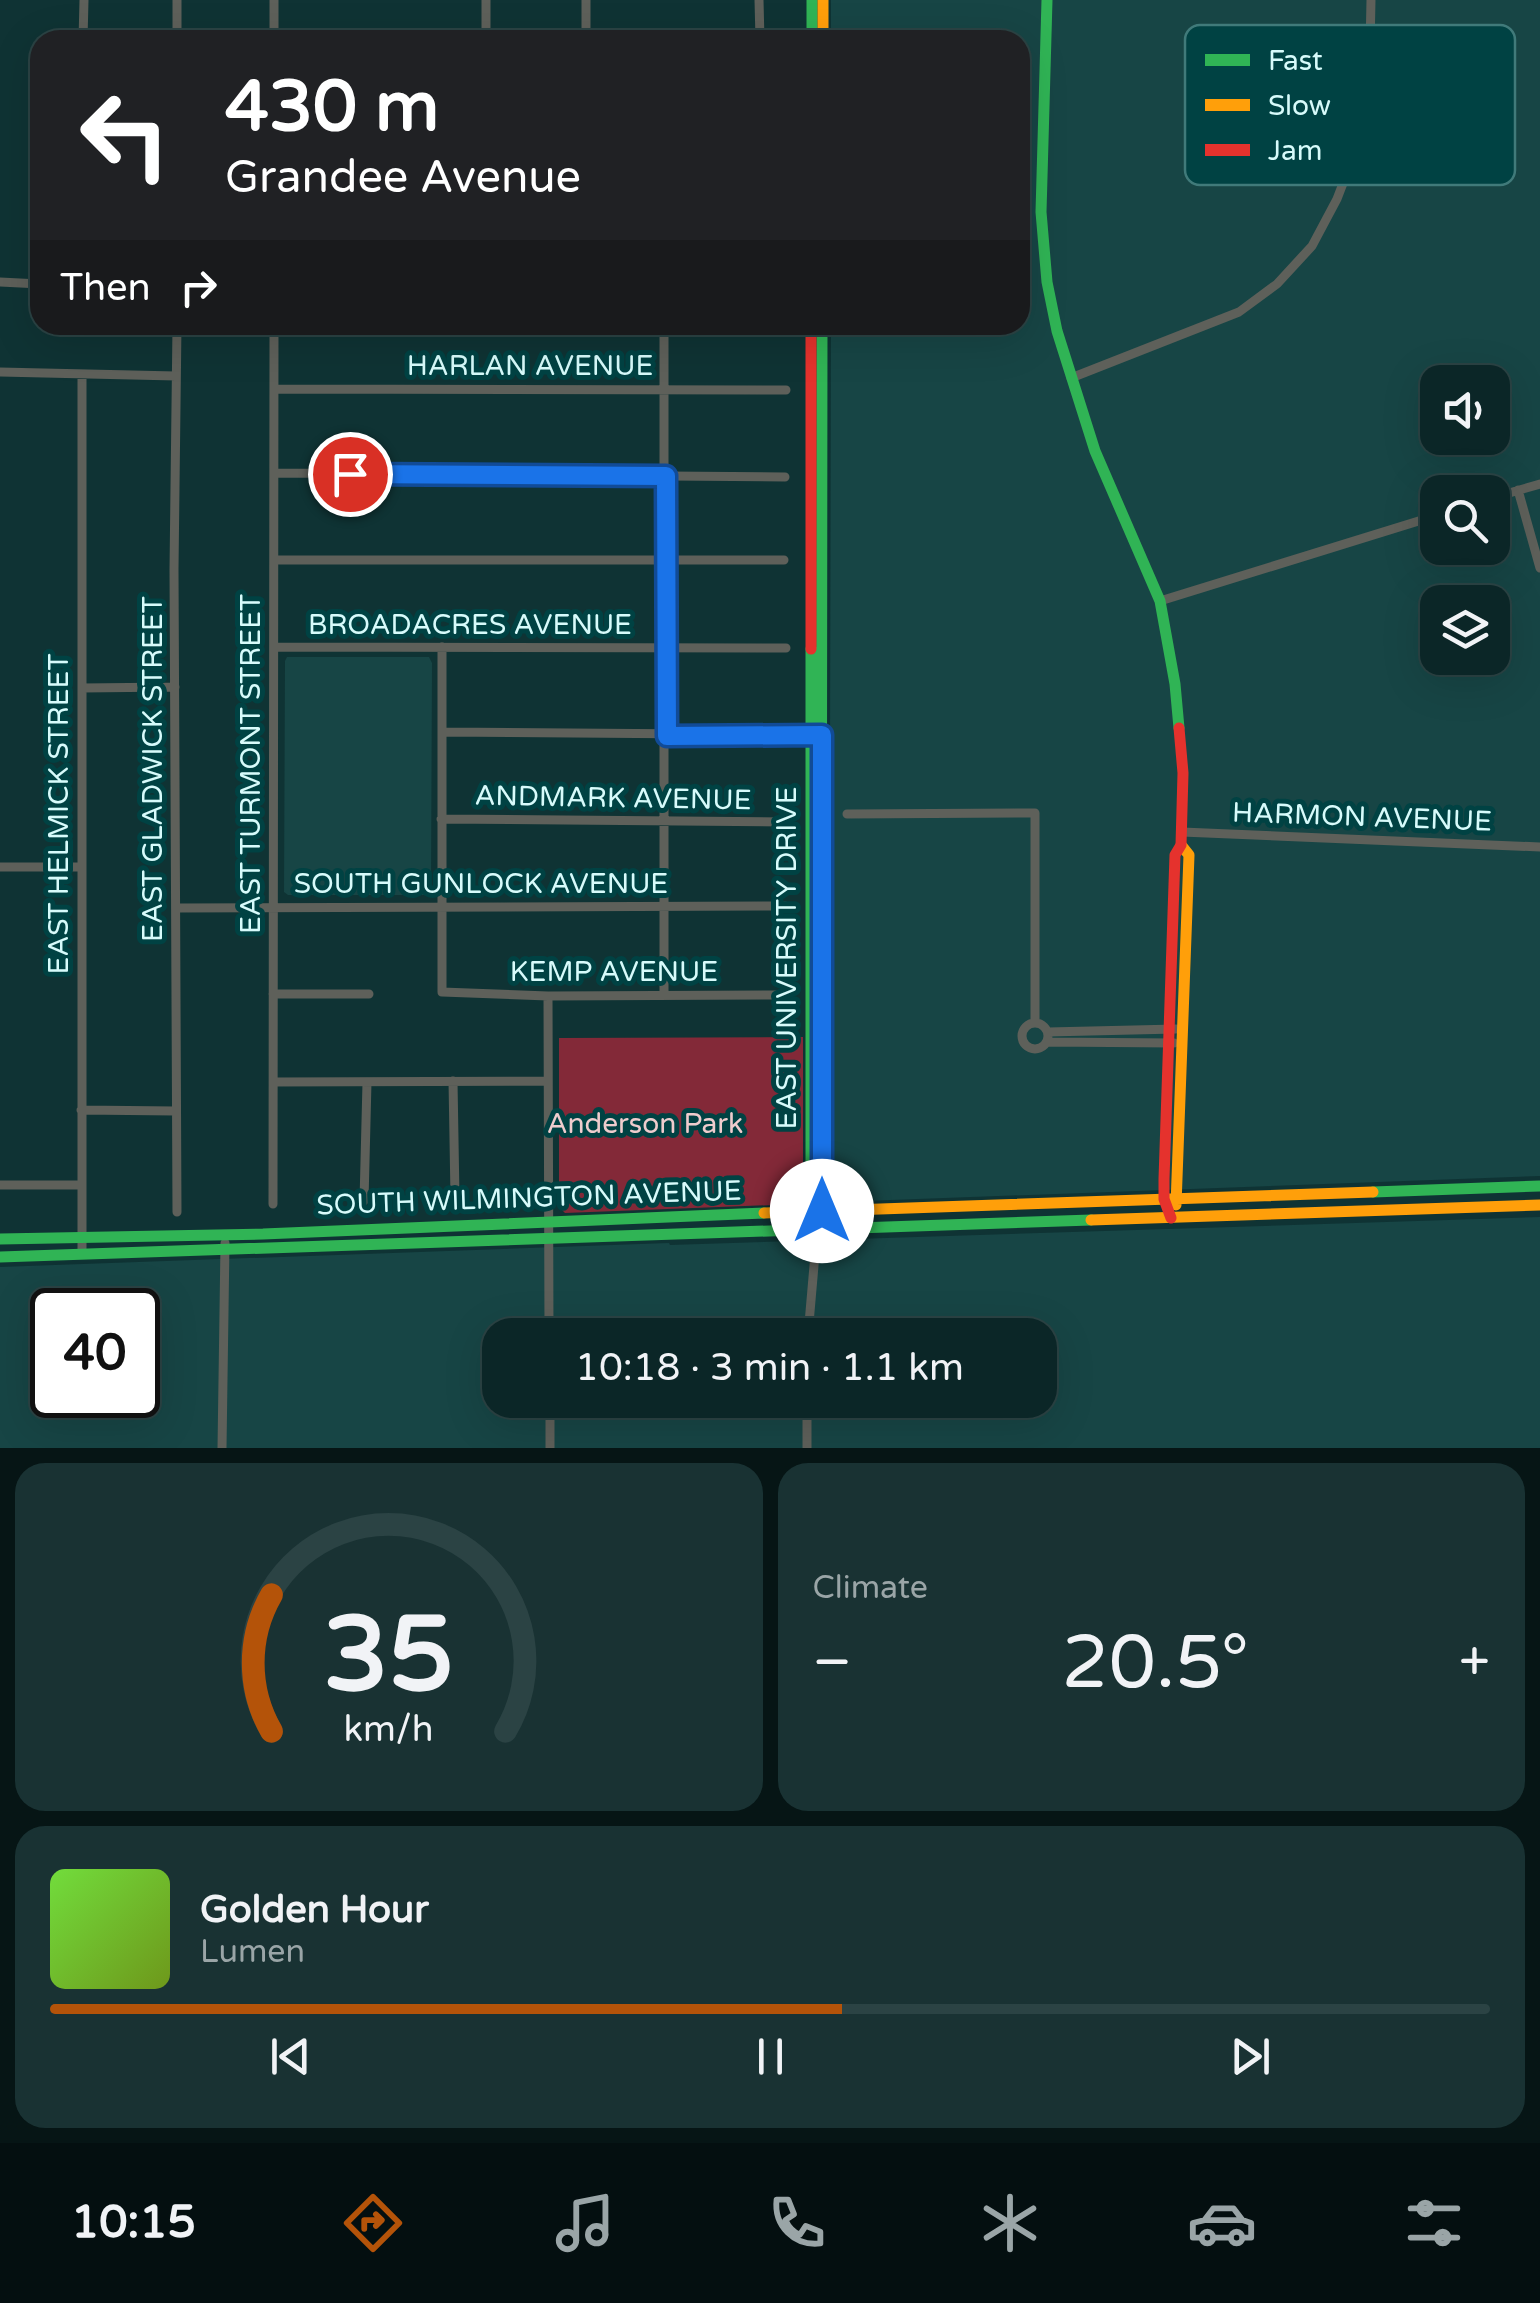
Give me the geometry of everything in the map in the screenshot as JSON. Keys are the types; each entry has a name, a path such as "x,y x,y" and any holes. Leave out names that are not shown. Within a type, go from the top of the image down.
{"main road":[{"path":"812,0 812,30"},
{"path":"822,0 822,30"},
{"path":"1047,0 1042,158 1044,258 1056,331 1094,451 1160,601 1176,684 1183,773 1181,839 1175,855 1164,1199 1171,1218"},
{"name":"EAST UNIVERSITY DRIVE","path":"811,335 817,735"},
{"name":"EAST UNIVERSITY DRIVE","path":"817,1231 822,335"},
{"path":"1171,1218 1178,1198 1189,855 1181,839"},
{"name":"SOUTH WILMINGTON AVENUE","path":"0,1240 1540,1186"},
{"name":"SOUTH WILMINGTON AVENUE","path":"0,1257 1540,1206"}],"street":[{"path":"83,30 84,0"},
{"path":"177,0 178,30"},
{"path":"274,0 274,30"},
{"path":"486,0 486,30"},
{"path":"586,0 586,30"},
{"path":"759,0 760,30"},
{"path":"1370,25 1371,0"},
{"path":"1071,378 1239,312 1277,284 1312,246 1343,185"},
{"path":"0,282 30,284"},
{"name":"EAST GLADWICK STREET","path":"177,335 177,1212"},
{"name":"EAST TURMONT STREET","path":"273,1204 274,335"},
{"path":"664,335 664,995"},
{"path":"0,372 176,376"},
{"name":"EAST HELMICK STREET","path":"82,374 82,1254"},
{"name":"HARLAN AVENUE","path":"275,389 786,390"},
{"path":"275,473 785,477"},
{"path":"1510,492 1540,484"},
{"path":"1518,490 1540,568"},
{"path":"1160,601 1420,521"},
{"path":"274,560 784,560"},
{"name":"BROADACRES AVENUE","path":"274,646 786,648"},
{"path":"442,647 443,906"},
{"path":"82,688 175,687"},
{"path":"444,732 817,735"},
{"path":"847,814 1035,813 1036,1023 1048,1037 1183,1043"},
{"name":"ANDMARK AVENUE","path":"441,818 784,822"},
{"name":"HARMON AVENUE","path":"1181,839 1540,846"},
{"path":"0,867 82,867"},
{"name":"KEMP AVENUE","path":"443,906 442,992 548,996 786,995"},
{"name":"SOUTH GUNLOCK AVENUE","path":"177,908 785,906"},
{"path":"273,994 369,994"},
{"path":"548,996 549,1318"},
{"path":"1036,1023 1022,1030 1022,1041 1034,1050 1048,1037 1183,1029"},
{"path":"274,1082 547,1081"},
{"path":"364,1201 367,1082"},
{"path":"454,1082 455,1198"},
{"path":"81,1110 176,1111"},
{"path":"0,1185 81,1185"},
{"name":"EAST UNIVERSITY DRIVE","path":"809,1318 817,1231"},
{"path":"222,1448 225,1235"},
{"path":"550,1418 550,1448"},
{"path":"807,1418 808,1448"}],"shaded area":[{"path":"831,0 1540,0 1540,1176 837,1202 829,1196 831,335 1030,335 1030,30 831,30"},
{"path":"287,657 429,657 429,895 284,892"},
{"path":"1540,1217 1540,1448 0,1448 0,1267"}],"green space":[{"name":"Anderson Park","path":"803,1037 803,1194 799,1204 565,1213 559,1207 559,1038"}],"traffic: fast":[{"path":"812,0 812,30"},
{"path":"1047,0 1041,212 1047,282 1057,331 1095,451 1160,601 1179,728"},
{"path":"821,1217 822,335"},
{"path":"811,649 811,1211 817,1231"},
{"path":"1373,1192 1540,1186"},
{"path":"0,1239 263,1234 764,1213"},
{"path":"0,1257 1091,1220"}],"traffic: slow":[{"path":"823,0 823,30"},
{"path":"1176,1205 1189,855 1181,845"},
{"path":"764,1213 1373,1192"},
{"path":"1091,1220 1540,1205"}],"traffic: jam":[{"path":"811,335 811,649"},
{"path":"1171,1218 1164,1199 1164,1179 1175,855 1181,845 1183,773 1179,728"}],"route":[{"path":"350,474 666,476 667,736 822,735 822,1211"}]}
